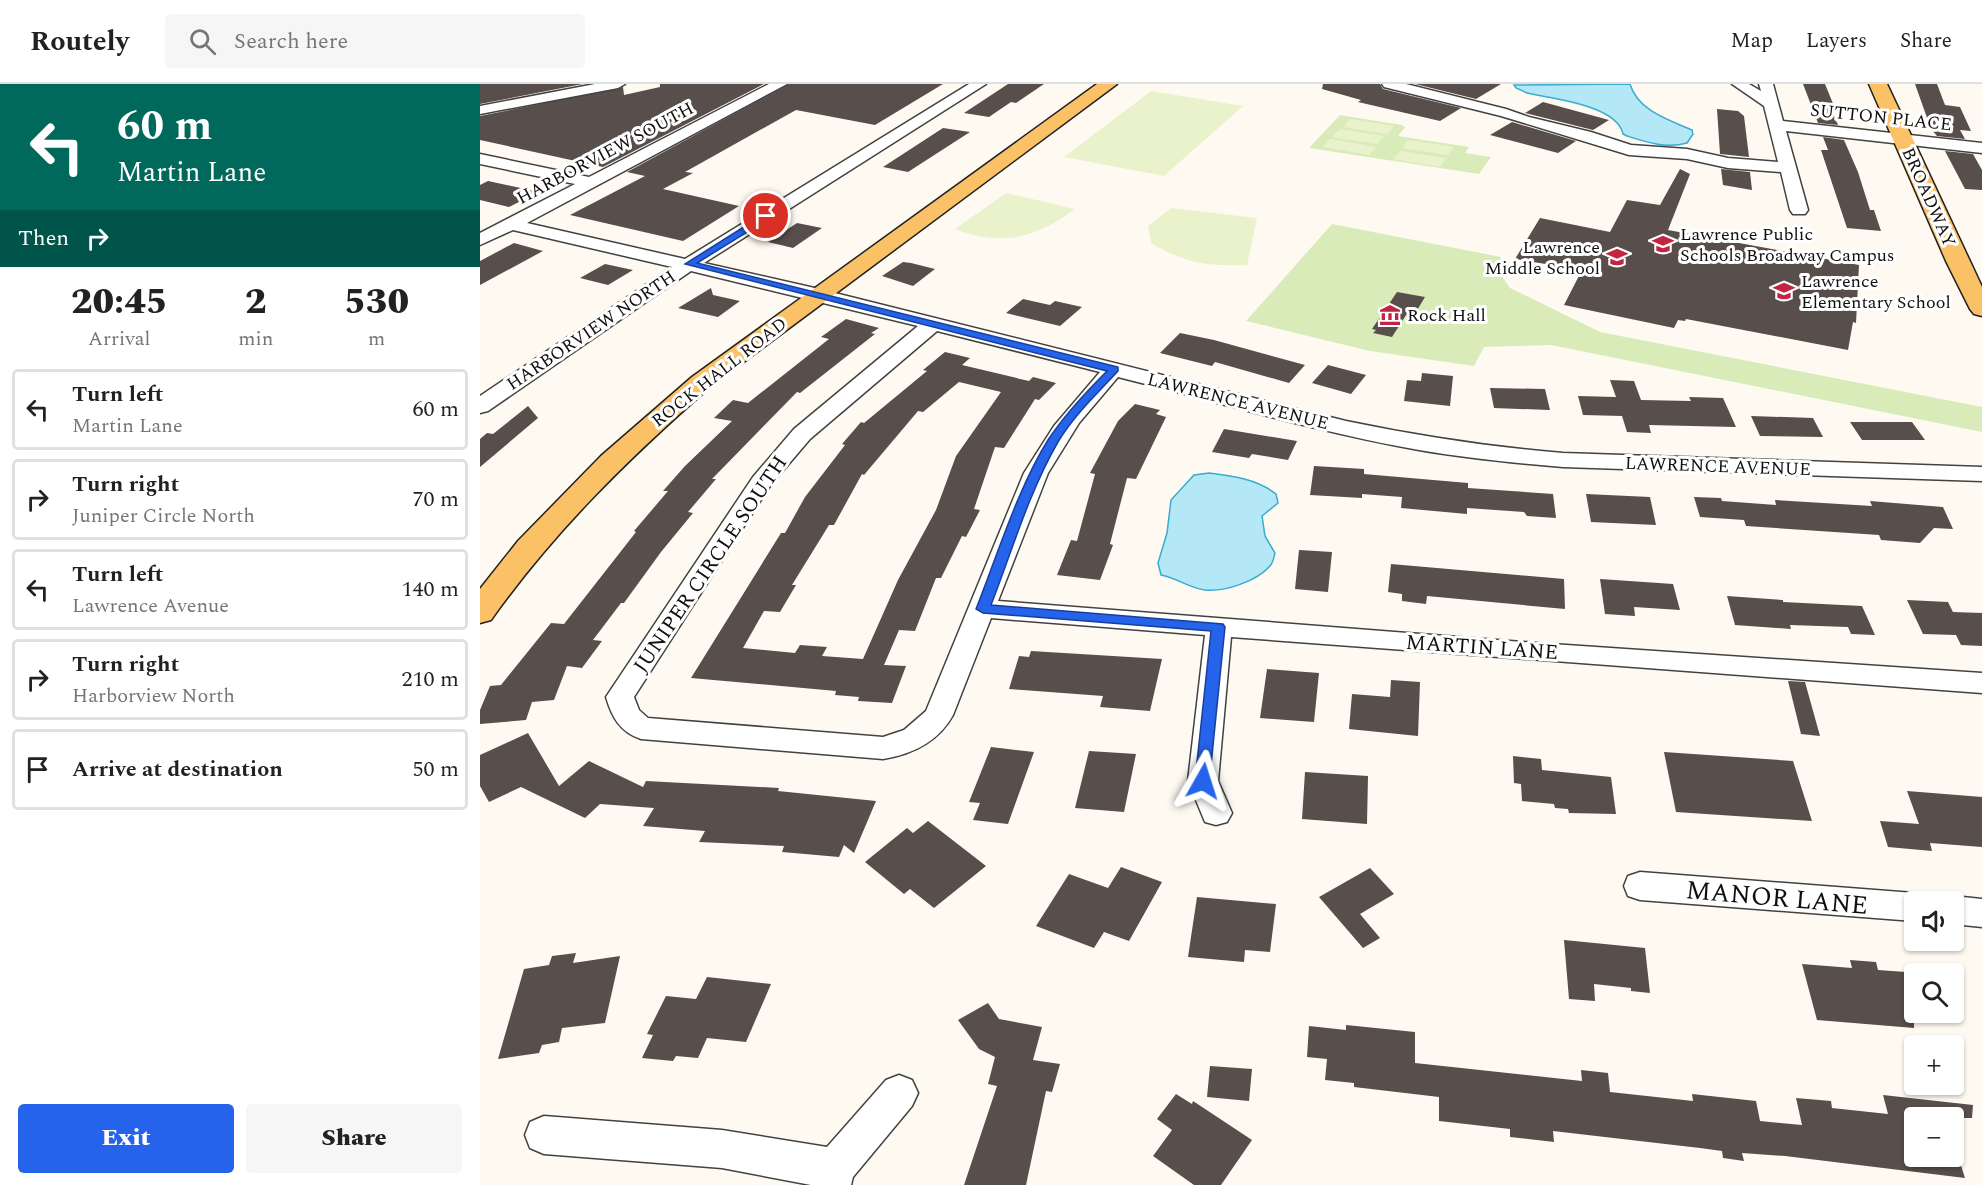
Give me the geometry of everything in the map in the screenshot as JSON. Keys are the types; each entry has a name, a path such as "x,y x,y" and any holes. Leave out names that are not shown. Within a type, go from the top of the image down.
{"main road":[{"name":"ROCK HALL ROAD","path":"1014,146 1091,84"},
{"name":"ROCK HALL ROAD","path":"480,573 515,531 567,476 616,431 681,377 810,293 1014,146 1108,84"},
{"name":"BROADWAY","path":"1878,84 1973,276 1982,309"},
{"name":"ROCK HALL ROAD","path":"480,612 541,533 591,479 638,435 810,293"}],"street":[{"path":"480,110 618,84"},
{"name":"HARBORVIEW SOUTH","path":"480,240 780,84"},
{"name":"HARBORVIEW NORTH","path":"480,406 689,264 979,84"},
{"path":"1389,84 1586,135 1629,150 1687,154 1728,163 1787,168"},
{"path":"1739,84 1770,103"},
{"path":"1766,84 1798,210"},
{"name":"SUTTON PLACE","path":"1776,125 1982,148"},
{"path":"480,159 589,182"},
{"name":"LAWRENCE AVENUE","path":"510,224 810,293 1346,428 1418,443 1494,454 1611,463 1982,474"},
{"name":"JUNIPER CIRCLE SOUTH","path":"933,324 802,434 762,482 620,697 626,715 641,728 883,748 895,747 917,737 932,725 939,715 983,609"},
{"path":"983,609 1036,473 1053,441 1079,405 1114,369"},
{"name":"MARTIN LANE","path":"983,609 1982,682"},
{"path":"1216,813 1203,781 1219,627"},
{"name":"MANOR LANE","path":"1640,886 1904,906"},
{"path":"1964,911 1982,913"},
{"path":"544,1135 722,1149 833,1177 899,1093"}],"green space":[{"path":"1151,91 1243,106 1164,176 1064,157"},
{"path":"1340,115 1402,125 1405,127 1398,136 1469,147 1465,153 1491,157 1479,174 1309,148"},
{"path":"1350,119 1394,126 1387,134 1343,127"},
{"path":"1340,129 1384,136 1377,144 1332,137"},
{"path":"1330,139 1376,147 1369,155 1323,147"},
{"path":"1408,140 1454,147 1448,155 1402,148"},
{"path":"1400,151 1447,158 1440,167 1393,159"},
{"path":"1006,193 1075,209 1047,227 1018,237 988,238 955,229"},
{"path":"1171,208 1257,218 1247,265 1197,262 1175,255 1151,243 1148,226"},
{"path":"1332,224 1501,257 1498,271 1510,288 1600,332 1982,407 1982,432 1551,345 1484,347 1474,366 1370,351 1246,321"}],"water":[{"path":"1630,84 1634,93 1647,108 1692,130 1693,134 1687,143 1664,145 1627,136 1609,116 1597,110 1527,93 1514,85"},
{"path":"1209,473 1236,477 1261,485 1276,494 1278,503 1262,516 1265,536 1275,553 1271,565 1249,581 1222,589 1205,590 1161,575 1158,563 1167,533 1171,500 1194,475"}],"building":[{"path":"480,84 583,84 480,104"},
{"path":"660,84 764,84 603,167 480,140 480,116 623,87 624,95 660,87"},
{"path":"789,84 943,84 875,125 796,110 685,172 693,173 663,189 739,206 683,241 570,215 645,176 627,172"},
{"path":"1008,84 1044,84 1016,103 1011,102 989,117 964,113"},
{"path":"1323,84 1380,84 1383,89 1461,108 1440,121 1358,102 1361,100 1322,89"},
{"path":"1415,84 1501,84 1476,99"},
{"path":"1803,84 1825,84 1836,111 1832,111 1838,125 1818,123"},
{"path":"1915,84 1937,84 1945,105 1960,107 1971,131 1960,130 1965,139 1937,136 1931,129"},
{"path":"1543,102 1609,120 1593,130 1525,113"},
{"path":"1717,109 1738,111 1744,116 1749,157 1720,154"},
{"path":"1512,122 1576,141 1558,153 1490,135"},
{"path":"943,128 970,132 908,172 883,167"},
{"path":"1823,137 1844,140 1858,172 1870,210 1874,210 1881,231 1847,228 1821,150 1828,150"},
{"path":"1945,151 1973,154 1982,170 1982,190 1965,189"},
{"path":"1680,169 1690,174 1668,230 1859,265 1856,323 1853,322 1848,350 1686,319 1685,321 1678,320 1674,328 1564,305 1582,270 1515,259 1540,218 1610,232 1627,200 1660,205"},
{"path":"1721,169 1750,172 1752,190 1723,185"},
{"path":"488,181 539,192 509,207 480,200 480,185"},
{"path":"797,223 822,228 793,248 768,242"},
{"path":"514,243 543,251 480,285 480,261"},
{"path":"903,262 935,269 913,286 882,276"},
{"path":"605,264 633,270 608,285 580,278"},
{"path":"711,288 713,295 740,301 718,317 678,308"},
{"name":"Rock Hall","path":"1397,292 1425,297 1413,317 1406,315 1392,337 1373,333 1376,330 1372,329"},
{"path":"1023,299 1050,305 1055,301 1082,307 1060,326 1006,313"},
{"path":"846,319 879,328 871,333 875,334 800,393 797,392 712,479 716,479 688,512 693,513 593,640 602,641 582,668 567,666 554,700 532,702 526,720 480,724 480,710 490,686 501,685 551,623 564,624 636,532 634,531 668,491 663,491 685,466 732,421 714,418 733,400 748,403 829,339 821,337"},
{"path":"1180,333 1305,365 1289,383 1215,362 1212,366 1160,353"},
{"path":"945,352 970,358 962,365 1029,381 1033,377 1056,383 1039,400 1035,399 1004,448 995,447 974,509 980,510 966,537 962,536 941,578 936,578 915,631 899,630 884,665 906,666 892,703 858,701 859,697 835,695 836,691 691,678 781,533 785,533 805,497 845,445 842,444 861,422 864,423 927,371 923,370","holes":["959,382 1001,392 956,456 936,510 898,580 863,659 822,656 827,647 800,645 795,653 743,648 764,611 780,612 796,585 792,585 829,525 834,525 862,474 864,475 918,411 923,412"]},
{"path":"1328,365 1366,375 1351,394 1312,383"},
{"path":"1422,373 1453,376 1450,406 1404,401 1407,380 1421,381"},
{"path":"1610,380 1634,381 1641,400 1691,401 1689,397 1723,398 1736,427 1649,425 1651,433 1627,432 1622,416 1583,415 1578,396 1616,397"},
{"path":"1490,388 1545,389 1550,410 1494,408"},
{"path":"1135,404 1160,410 1156,414 1166,417 1136,479 1127,478 1110,544 1113,545 1100,580 1057,575 1071,540 1077,541 1095,474 1090,473 1118,421"},
{"path":"528,406 538,418 480,467 480,439 487,433 493,434"},
{"path":"1751,416 1813,418 1823,437 1760,436"},
{"path":"1850,422 1912,422 1925,440 1862,440"},
{"path":"1224,429 1297,441 1288,460 1252,454 1249,458 1212,452"},
{"path":"1314,466 1364,469 1364,474 1468,483 1468,488 1553,494 1556,518 1527,516 1524,512 1467,508 1467,514 1401,508 1402,497 1362,494 1362,498 1310,495"},
{"path":"1586,494 1650,497 1656,525 1591,522"},
{"path":"1694,497 1776,505 1775,500 1872,506 1870,501 1943,507 1953,529 1934,528 1920,543 1881,540 1879,535 1746,526 1744,520 1700,517"},
{"path":"1299,550 1332,552 1328,592 1295,589"},
{"path":"1391,564 1564,579 1565,609 1427,596 1426,604 1402,601 1402,594 1388,592"},
{"path":"1600,579 1673,584 1680,610 1634,607 1635,616 1605,614"},
{"path":"1727,596 1783,600 1783,602 1862,606 1875,635 1851,634 1848,627 1790,625 1791,629 1735,625"},
{"path":"1907,600 1948,602 1953,612 1982,613 1982,646 1961,645 1956,635 1923,634"},
{"path":"1031,651 1162,659 1150,711 1100,707 1103,696 1009,689 1019,656 1029,657"},
{"path":"1267,669 1319,673 1314,722 1260,718"},
{"path":"1391,680 1420,682 1418,736 1349,729 1352,694 1390,697"},
{"path":"1788,681 1805,682 1820,736 1801,734"},
{"path":"528,733 559,786 589,761 643,787 646,781 779,788 778,791 876,801 854,853 844,845 839,857 782,852 784,846 699,842 705,831 643,826 654,808 600,804 585,818 521,787 489,802 480,786 480,755"},
{"path":"991,747 1034,752 1008,824 973,820 980,803 969,802"},
{"path":"1089,751 1136,754 1124,812 1075,808"},
{"path":"1664,752 1793,761 1812,821 1676,812"},
{"path":"1513,756 1541,759 1542,770 1611,777 1616,814 1569,813 1568,809 1555,808 1554,804 1522,801 1521,784 1514,783"},
{"path":"1305,772 1368,776 1367,824 1302,819"},
{"path":"1907,791 1982,797 1982,847 1930,843 1932,851 1888,847 1880,821 1919,824"},
{"path":"928,821 986,866 934,908 910,889 904,894 865,862 907,828 913,833"},
{"path":"1121,867 1162,882 1129,941 1104,932 1094,948 1036,926 1069,874 1108,888"},
{"path":"1370,868 1394,894 1360,914 1380,938 1363,948 1319,897"},
{"path":"1197,897 1276,904 1270,952 1245,950 1244,962 1188,957"},
{"path":"1564,940 1645,948 1650,993 1631,991 1631,988 1594,984 1595,1001 1569,999"},
{"path":"576,953 573,963 620,956 605,1023 562,1028 559,1042 542,1045 539,1053 498,1059 524,969 549,965 552,956"},
{"path":"1850,960 1876,962 1878,970 1904,972 1904,1023 1914,1023 1914,1028 1817,1020 1802,964 1852,968"},
{"path":"707,977 771,984 746,1042 707,1038 698,1058 676,1056 673,1061 642,1058 653,1035 647,1034 666,996 696,999"},
{"path":"988,1003 999,1019 1042,1027 1033,1060 1060,1064 1052,1092 1046,1091 1026,1185 964,1185 997,1086 988,1084 995,1057 979,1049 958,1020"},
{"path":"1346,1025 1415,1032 1415,1063 1582,1081 1581,1070 1608,1073 1610,1092 1693,1101 1692,1094 1756,1101 1760,1121 1802,1125 1796,1098 1831,1101 1832,1108 1888,1114 1883,1095 1973,1105 1972,1118 1964,1118 1964,1107 1904,1107 1904,1167 1962,1167 1965,1178 1785,1156 1742,1153 1744,1161 1723,1158 1722,1151 1553,1131 1554,1142 1510,1137 1510,1129 1439,1121 1439,1097 1354,1087 1354,1083 1325,1080 1327,1059 1307,1057 1309,1026 1346,1030"},
{"path":"1210,1066 1252,1069 1249,1101 1207,1097"},
{"path":"1176,1094 1192,1104 1193,1101 1252,1140 1221,1185 1194,1185 1153,1156 1172,1130 1157,1119"}],"place":[{"name":"Lawrence Public Schools Broadway Campus","path":"1663,244"},
{"name":"Lawrence Middle School","path":"1617,257"},
{"name":"Lawrence Elementary School","path":"1784,291"},
{"name":"Rock Hall","path":"1390,315"}],"route":[{"path":"766,216 689,264 1114,369 1079,405 1053,441 1036,473 983,609 1219,627 1203,781"}]}
